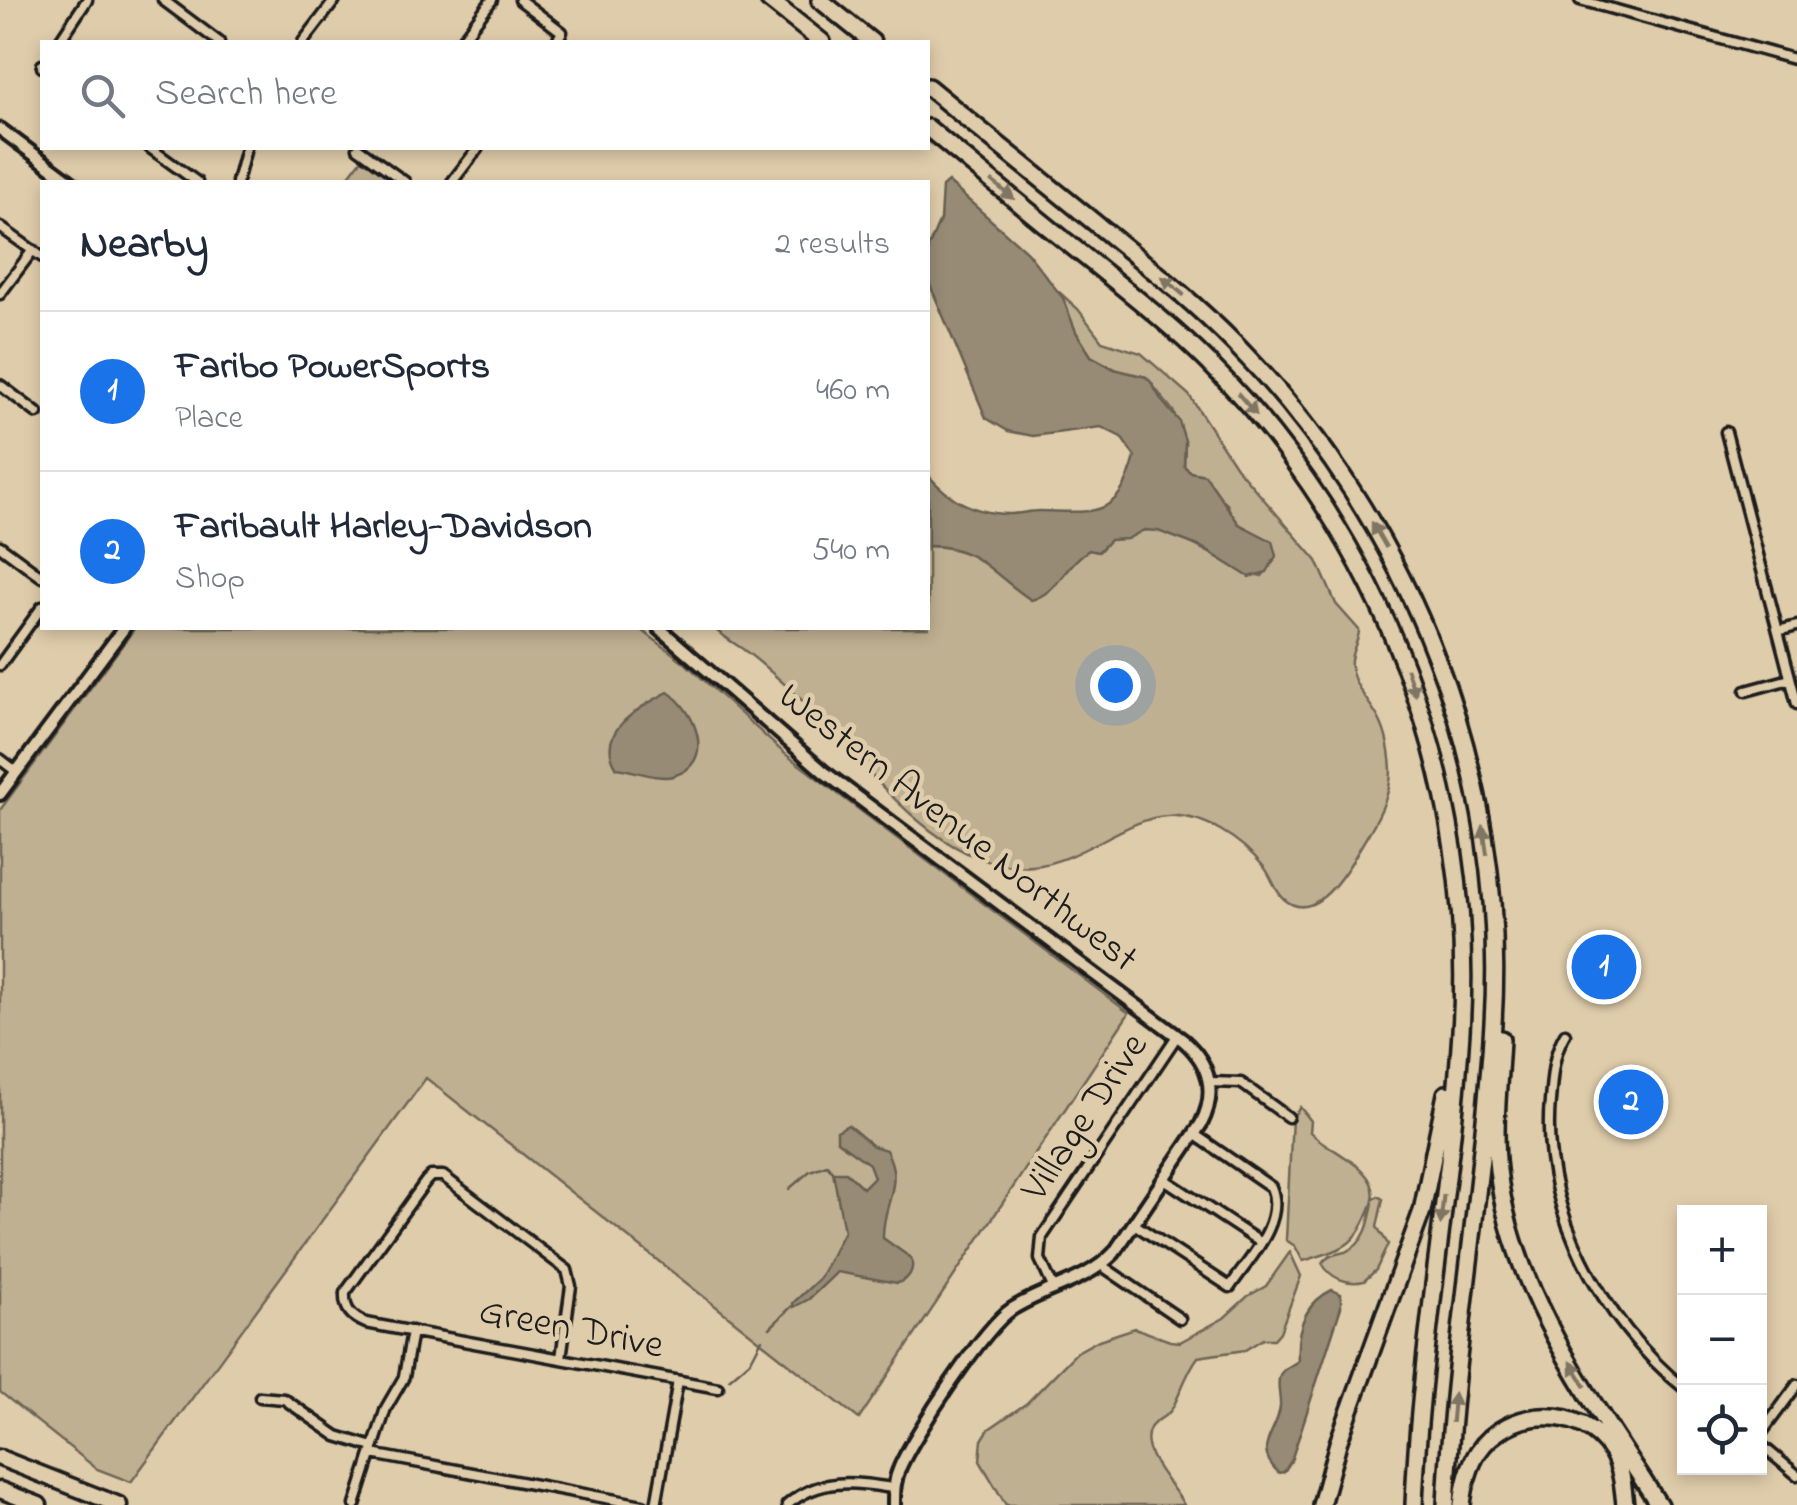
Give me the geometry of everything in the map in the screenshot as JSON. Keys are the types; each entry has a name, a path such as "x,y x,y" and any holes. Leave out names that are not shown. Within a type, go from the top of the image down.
{"highway":[{"path":"769,0 819,40"},
{"path":"820,0 870,40"},
{"path":"930,89 1200,310 1262,372 1327,452 1396,564 1442,672 1477,794 1492,888 1500,989 1496,1131 1504,1205 1518,1260 1541,1311 1659,1505"},
{"path":"930,130 1208,362 1289,456 1330,515 1394,637 1434,755 1458,885 1462,996 1414,1505"},
{"path":"1446,1505 1493,1023 1492,888"},
{"path":"1321,1505 1338,1443 1422,1212 1462,996"},
{"path":"1462,1505 1466,1480 1479,1451 1502,1429 1532,1417 1564,1418 1592,1431 1613,1454 1624,1500"},
{"path":"1628,1457 1645,1505"},
{"path":"0,1458 118,1505"},
{"path":"0,1491 34,1503"}],"street":[{"path":"60,40 87,0"},
{"path":"163,0 216,40"},
{"path":"304,40 334,0"},
{"path":"462,40 492,0"},
{"path":"520,0 562,32 557,40"},
{"path":"1580,0 1797,60"},
{"path":"0,129 68,180"},
{"path":"153,150 195,180"},
{"path":"238,180 245,150"},
{"path":"361,150 402,180"},
{"path":"373,158 379,150"},
{"path":"454,180 476,150"},
{"path":"0,227 40,256"},
{"path":"0,294 33,250"},
{"path":"0,385 37,413"},
{"path":"1726,432 1797,704"},
{"path":"1752,530 1764,527"},
{"path":"0,546 40,575"},
{"path":"0,665 40,609"},
{"path":"1778,631 1797,626"},
{"path":"0,794 123,630"},
{"name":"Western Avenue Northwest","path":"661,630 824,772 1177,1036 1199,1058 1210,1082"},
{"path":"1746,691 1790,679"},
{"path":"0,759 17,772"},
{"path":"1565,1034 1553,1066 1549,1109 1550,1157 1560,1208 1579,1253 1628,1333 1647,1357 1680,1385"},
{"name":"Village Drive","path":"1054,1289 1040,1259 1042,1237 1177,1036"},
{"path":"894,1505 894,1488 906,1455 988,1331 1014,1308 1101,1265 1134,1224 1194,1134 1207,1111 1210,1082 1241,1083 1288,1117"},
{"path":"1134,1224 1230,1287 1260,1242 1273,1220 1272,1188 1194,1134"},
{"name":"Green Drive","path":"561,1358 571,1286 567,1270 443,1176 431,1176 426,1181 340,1297 357,1320 718,1388"},
{"path":"1164,1179 1260,1242"},
{"path":"1101,1265 1180,1319"},
{"path":"355,1505 386,1408 402,1385 412,1331"},
{"path":"656,1505 678,1381"},
{"path":"1767,1426 1797,1384"},
{"path":"260,1397 284,1399 336,1436 372,1450 643,1505"},
{"path":"1767,1450 1797,1475"},
{"path":"787,1505 804,1492 829,1483 856,1482 894,1488"}],"shaded area":[{"path":"364,156 397,180 346,180"},
{"path":"948,182 1027,252 1063,298 1076,332 1091,356 1151,382 1179,421 1185,441 1184,466 1190,472 1205,475 1239,524 1272,541 1276,556 1267,572 1249,577 1201,547 1158,531 1144,530 1127,539 1110,540 1098,552 1089,550 1055,585 1031,600 972,556 930,546 930,477 954,498 985,511 1089,511 1111,502 1120,492 1135,457 1121,437 1101,427 1033,436 1008,431 986,418 930,285 930,243 940,220 942,187"},
{"path":"1059,292 1078,309 1102,341 1141,353 1189,395 1236,467 1317,561 1336,604 1359,630 1351,657 1352,673 1384,731 1390,782 1378,817 1353,860 1315,903 1295,905 1284,899 1264,867 1245,847 1221,830 1181,816 1135,824 1051,863 999,864 966,853 907,811 799,698 716,630 930,630 930,546 978,558 1019,591 1056,584 1080,554 1089,550 1099,552 1110,539 1148,530 1179,538 1238,569 1262,576 1274,561 1232,516 1208,478 1184,466 1185,441 1173,411 1146,377 1121,372 1091,356"},
{"path":"134,630 642,630 684,662 784,753 1129,1013 859,1419 426,1078 131,1482 97,1469 0,1392 0,810"},
{"path":"668,692 687,711 698,736 695,760 687,769 667,777 617,768 611,755 615,732 634,713"},
{"path":"1300,1107 1311,1121 1310,1132 1361,1169 1373,1189 1373,1200 1378,1196 1383,1199 1377,1227 1388,1244 1376,1270 1364,1281 1340,1279 1322,1263 1358,1244 1366,1231 1373,1202 1361,1228 1341,1248 1303,1261 1295,1246 1286,1240 1292,1118"},
{"path":"848,1125 873,1146 886,1150 891,1162 893,1184 883,1238 911,1258 910,1274 897,1283 837,1272 809,1299 794,1307 793,1303 820,1278 844,1231 833,1172 846,1172 863,1188 874,1177 869,1164 837,1141 837,1131"},
{"path":"1290,1252 1301,1276 1280,1332 1274,1339 1263,1339 1245,1350 1198,1357 1171,1411 1150,1428 1147,1437 1152,1458 1184,1505 1006,1505 980,1461 982,1440 989,1429 1027,1403 1077,1352 1099,1340 1135,1328 1180,1342 1224,1318 1266,1286"},
{"path":"1332,1290 1341,1294 1341,1307 1291,1461 1279,1473 1266,1448 1280,1407 1279,1379 1283,1370 1298,1361 1300,1329 1308,1311"}],"waterway":[{"path":"789,1189 810,1171 827,1165 833,1172"},
{"path":"770,1328 792,1306"},
{"path":"729,1379 751,1360 762,1339"}],"place":[{"name":"Faribo PowerSports","path":"1604,967"},
{"name":"Faribault Harley-Davidson","path":"1631,1102"}]}
